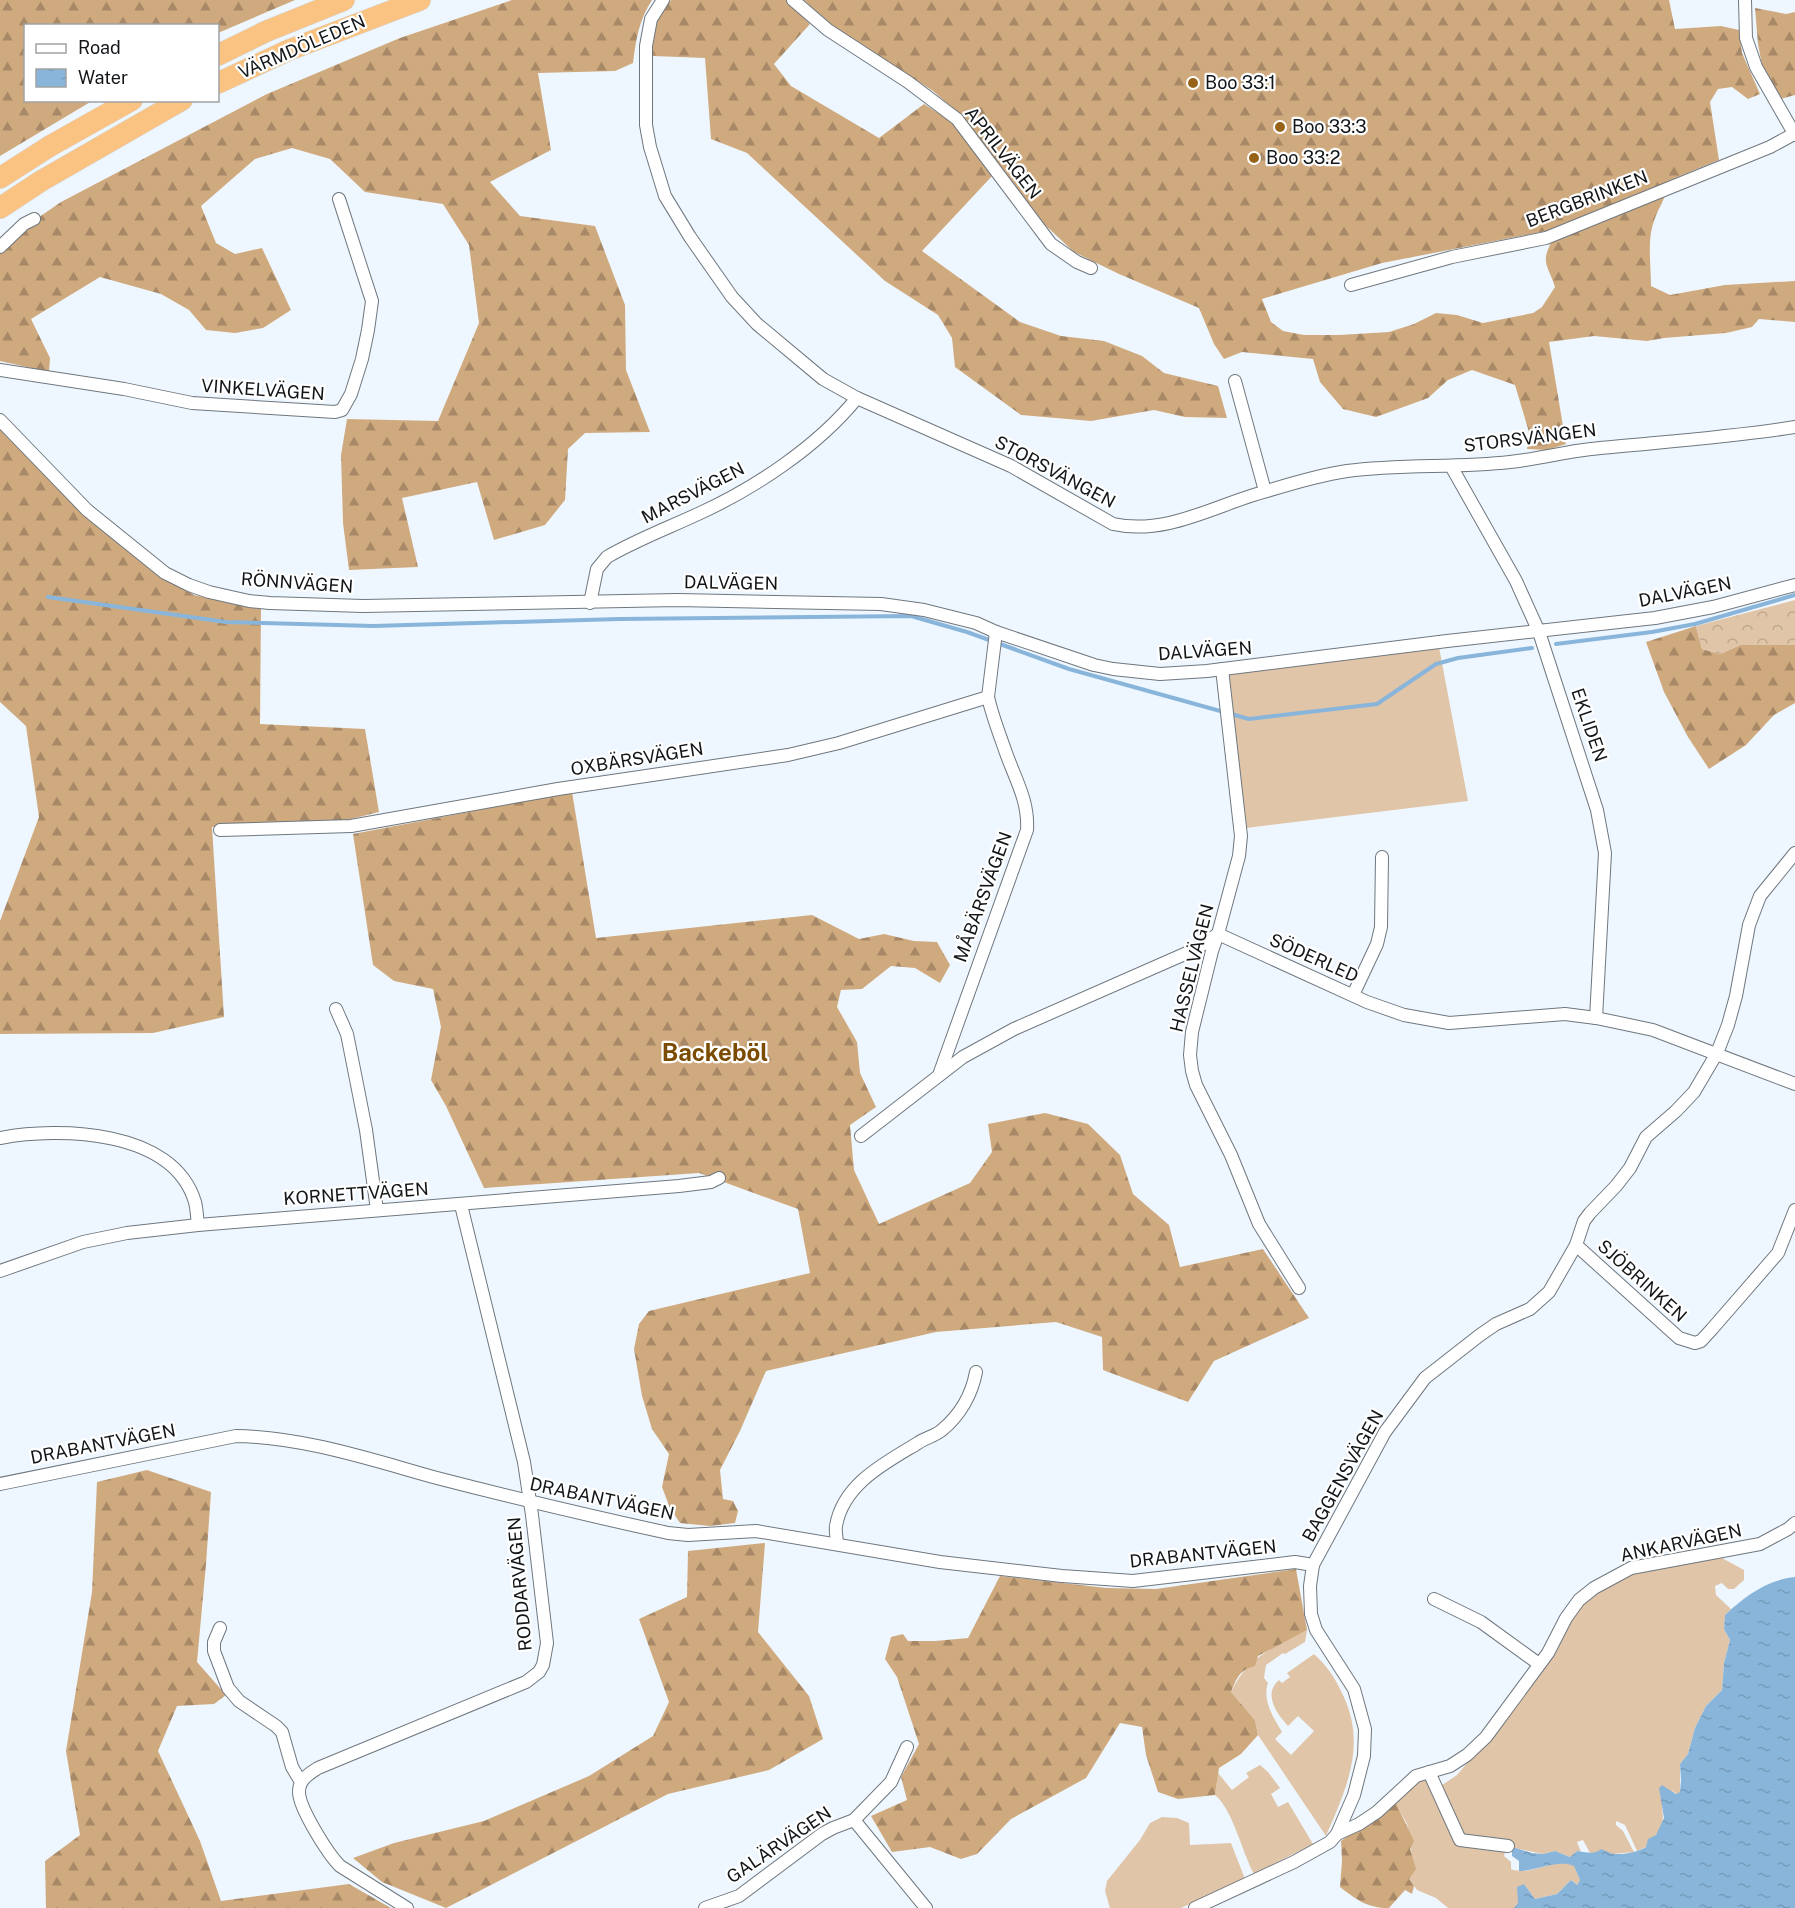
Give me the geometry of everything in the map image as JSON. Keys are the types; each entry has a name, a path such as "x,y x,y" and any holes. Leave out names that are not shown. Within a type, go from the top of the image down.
{"highway":[{"name":"VÄRMDÖLEDEN","path":"219,55 267,31 344,0"},
{"name":"VÄRMDÖLEDEN","path":"219,82 289,50 420,0"},
{"path":"0,178 50,146 128,102"},
{"path":"0,208 41,181 179,102"}],"street":[{"name":"STORSVÄNGEN","path":"663,0 651,19 644,61 646,125 654,166 665,196 720,281 757,324 823,379 856,398 1011,466 1113,524 1128,527 1148,526 1198,515 1264,491 1344,472 1389,467 1509,462 1585,450 1696,441 1795,428"},
{"name":"APRILVÄGEN","path":"794,0 828,30 908,82 957,119 1052,244 1077,262 1091,268"},
{"path":"1745,0 1746,38 1756,67 1795,135"},
{"name":"BERGBRINKEN","path":"1351,285 1452,257 1546,238 1795,135"},
{"name":"VINKELVÄGEN","path":"0,370 124,389 192,403 335,412 342,410 351,394 362,359 372,301 339,200"},
{"path":"0,247 24,224 34,219"},
{"path":"1235,381 1264,491"},
{"name":"MARSVÄGEN","path":"590,603 594,576 600,563 607,557 747,488 832,426 856,398"},
{"name":"RÖNNVÄGEN","path":"0,420 76,500 108,528 165,573 209,592 249,601 309,605 620,603"},
{"name":"EKLIDEN","path":"1451,465 1516,581 1539,632 1587,775 1604,840 1604,881 1596,1018"},
{"name":"DALVÄGEN","path":"620,603 677,600 881,604 924,610 976,623 1094,665 1160,674 1222,669 1655,618 1713,607 1795,585"},
{"path":"988,697 996,632"},
{"name":"HASSELVÄGEN","path":"1222,669 1241,836 1239,855 1192,1032 1190,1055 1196,1085 1231,1155 1259,1224 1299,1288"},
{"name":"OXBÄRSVÄGEN","path":"220,830 351,826 547,791 788,755 838,743 988,697"},
{"name":"MÅBÄRSVÄGEN","path":"939,1075 1027,830 1028,813 1024,797 1005,750 988,697"},
{"name":"BAGGENSVÄGEN","path":"1196,1908 1294,1862 1327,1844 1337,1834 1350,1805 1361,1771 1366,1741 1365,1729 1354,1689 1316,1630 1311,1614 1310,1586 1313,1565 1385,1432 1425,1378 1496,1324 1530,1310 1540,1302 1559,1279 1576,1245 1584,1221 1623,1177 1646,1137 1676,1112 1694,1092 1717,1053 1728,1025 1736,996 1749,925 1760,896 1795,853"},
{"path":"1353,995 1370,963 1381,927 1382,857"},
{"path":"861,1136 963,1057 1014,1029 1196,949 1218,934"},
{"name":"SÖDERLED","path":"1218,934 1367,1002 1404,1015 1449,1023 1565,1014 1596,1018 1653,1030 1795,1084"},
{"path":"336,1009 347,1034 351,1051 366,1130 377,1210"},
{"path":"0,1138 20,1134 61,1133 108,1137 126,1142 152,1154 176,1172 194,1200 198,1225"},
{"name":"KORNETTVÄGEN","path":"0,1270 83,1242 127,1233 198,1225 679,1186 711,1182 719,1178"},
{"name":"RODDARVÄGEN","path":"301,1782 318,1768 526,1682 543,1665 547,1643 524,1462 461,1205"},
{"name":"SJÖBRINKEN","path":"1576,1245 1652,1312 1672,1333 1688,1342 1695,1343 1701,1341 1778,1253 1795,1210"},
{"path":"837,1544 835,1527 844,1503 856,1486 875,1469 940,1432 950,1423 966,1401 976,1371"},
{"name":"DRABANTVÄGEN","path":"0,1484 236,1436 254,1436 344,1453 530,1502 668,1533 688,1535 756,1532 940,1562 1062,1576 1133,1581 1295,1562 1313,1565"},
{"name":"ANKARVÄGEN","path":"1337,1834 1359,1824 1377,1812 1416,1776 1450,1766 1467,1755 1486,1737 1548,1653 1566,1618 1579,1600 1611,1577 1639,1566 1760,1544 1795,1523"},
{"path":"1434,1599 1481,1622 1539,1664"},
{"path":"220,1628 215,1638 214,1651 228,1688 239,1701 282,1732 292,1767 301,1782 299,1791 301,1802 327,1852 340,1866 406,1908"},
{"name":"GALÄRVÄGEN","path":"705,1908 739,1896 822,1834 855,1820 891,1782 908,1747"},
{"path":"1429,1772 1460,1840 1508,1846"},
{"path":"855,1820 914,1895 927,1908"}],"green space":[{"path":"0,0 295,0 219,33 219,24 24,24 24,102 90,102 0,156"},
{"path":"512,0 652,0 639,30 633,63 615,71 538,73 551,150 490,182 520,216 595,226 625,305 626,370 650,432 585,433 568,449 565,500 545,525 494,540 477,482 402,498 418,567 349,570 343,523 341,455 347,419 438,421 479,323 469,245 443,204 365,192 330,159 292,148 255,159 201,206 216,243 235,254 262,248 291,310 263,328 235,333 206,330 189,310 161,294 100,277 31,319 50,358 49,372 0,361 0,244 61,202 267,94 400,38"},
{"path":"671,0 786,0 810,24 774,64 791,86 879,138 924,104 952,122 993,175 922,251 1020,322 1061,336 1104,341 1142,356 1164,373 1218,386 1227,418 1185,417 1154,410 1091,421 1021,415 955,367 952,338 938,315 885,281 747,153 711,139 705,58 653,56 656,26"},
{"path":"804,0 1669,0 1675,29 1721,26 1739,30 1742,53 1760,94 1748,99 1732,87 1718,89 1710,102 1719,160 1668,181 1666,193 1652,228 1651,286 1670,295 1725,285 1795,281 1795,322 1759,319 1752,327 1726,333 1647,341 1594,336 1549,342 1566,444 1547,450 1527,449 1529,432 1515,385 1472,370 1448,380 1428,398 1376,417 1343,409 1320,382 1313,359 1242,352 1224,359 1214,344 1199,308 1074,252 1044,224 964,118 933,91 826,21","holes":["1547,231 1552,241 1546,259 1555,287 1542,307 1533,313 1483,323 1457,315 1436,313 1414,324 1389,332 1304,335 1283,331 1271,322 1262,299 1382,263"]},
{"path":"1755,8 1786,14 1795,12 1795,95 1777,100 1763,70"},
{"path":"0,427 68,499 153,571 194,595 261,609 260,724 365,729 379,812 343,821 212,827 224,1017 153,1033 0,1034 0,921 39,817 26,726 0,702"},
{"path":"1795,600 1795,645 1740,645 1720,654 1702,649 1696,626"},
{"path":"1696,626 1702,649 1720,654 1740,645 1795,645 1795,703 1774,715 1746,745 1709,769 1688,737 1664,692 1646,642"},
{"path":"1439,647 1468,801 1246,828 1228,672"},
{"path":"572,792 596,938 812,915 859,939 884,934 914,941 937,942 950,965 940,983 915,968 891,966 862,989 841,990 837,1007 857,1042 860,1073 876,1107 850,1125 854,1170 879,1224 970,1183 992,1152 988,1124 1045,1113 1088,1124 1120,1155 1133,1194 1169,1225 1180,1267 1263,1249 1309,1318 1214,1361 1188,1402 1103,1370 1102,1337 1056,1322 936,1332 766,1371 720,1470 723,1499 733,1501 738,1511 735,1523 710,1526 680,1523 670,1508 662,1487 669,1454 652,1429 642,1396 634,1349 639,1324 649,1311 810,1273 798,1209 699,1173 484,1188 446,1106 431,1080 441,1027 433,989 394,981 373,965 353,834"},
{"path":"147,1470 211,1492 197,1662 226,1695 214,1704 177,1706 158,1751 200,1841 221,1901 349,1884 391,1908 46,1908 45,1861 80,1835 66,1751 92,1592 97,1482"},
{"path":"765,1543 758,1632 809,1696 823,1739 769,1770 668,1794 446,1908 382,1882 353,1858 394,1843 484,1821 589,1776 653,1736 669,1702 639,1619 687,1597 688,1551"},
{"path":"1722,1558 1744,1570 1744,1580 1734,1589 1728,1589 1722,1583 1715,1586 1716,1595 1731,1609 1725,1615 1724,1629 1730,1640 1724,1663 1722,1690 1706,1706 1695,1728 1688,1754 1680,1764 1680,1792 1677,1794 1672,1791 1662,1808 1663,1819 1660,1830 1646,1847 1637,1851 1625,1825 1616,1821 1616,1825 1623,1831 1634,1852 1590,1853 1583,1840 1577,1842 1581,1852 1577,1851 1570,1857 1555,1851 1543,1854 1462,1837 1439,1789 1457,1775 1488,1738 1584,1602 1602,1587 1641,1569"},
{"path":"1296,1569 1307,1630 1258,1656 1255,1666 1242,1672 1237,1679 1231,1692 1255,1720 1258,1735 1241,1754 1219,1768 1215,1795 1178,1799 1158,1792 1146,1755 1142,1727 1120,1723 1086,1778 1011,1819 977,1854 961,1859 930,1847 892,1852 871,1816 907,1800 901,1777 919,1744 897,1677 885,1659 891,1637 903,1634 908,1641 968,1638 1000,1576 1107,1588 1156,1589"},
{"path":"1307,1630 1305,1642 1266,1665 1264,1678 1268,1683 1266,1696 1269,1708 1282,1732 1275,1739 1291,1755 1314,1731 1298,1716 1288,1726 1273,1703 1274,1685 1279,1680 1282,1683 1290,1677 1287,1673 1314,1654 1333,1676 1349,1710 1354,1747 1352,1765 1326,1836 1258,1735 1255,1720 1231,1692 1245,1670 1254,1661"},
{"path":"1260,1765 1280,1788 1271,1794 1278,1807 1288,1802 1313,1844 1254,1874 1232,1821 1215,1795 1218,1773 1232,1790 1249,1777 1246,1773"},
{"path":"1426,1779 1459,1841 1506,1849 1504,1856 1511,1862 1511,1869 1519,1871 1558,1863 1574,1865 1580,1880 1577,1885 1571,1880 1557,1894 1535,1899 1524,1884 1514,1908 1448,1908 1436,1898 1417,1890 1409,1879 1412,1858 1407,1824 1395,1802 1415,1781"},
{"path":"1395,1801 1414,1841 1410,1849 1416,1869 1409,1879 1414,1886 1412,1894 1405,1890 1389,1908 1374,1907 1340,1887 1341,1841"},
{"path":"1162,1817 1177,1818 1189,1823 1190,1845 1231,1843 1245,1879 1181,1908 1110,1908 1105,1891 1107,1881 1140,1840 1150,1823"}],"water":[{"path":"1795,1577 1795,1908 1514,1908 1518,1903 1517,1887 1524,1884 1535,1899 1557,1894 1571,1880 1577,1885 1580,1880 1574,1866 1567,1864 1519,1871 1519,1861 1512,1856 1512,1847 1532,1853 1543,1854 1555,1851 1570,1857 1577,1851 1593,1853 1601,1849 1619,1854 1634,1852 1646,1847 1648,1839 1656,1835 1664,1818 1659,1788 1662,1785 1676,1794 1680,1792 1680,1764 1688,1754 1695,1728 1706,1706 1722,1690 1724,1663 1730,1640 1724,1629 1725,1615 1740,1601 1766,1585"}],"waterway":[{"path":"1556,644 1695,624 1795,595"},
{"path":"48,597 226,622 373,626 619,619 911,616 967,632 1069,669 1249,719 1377,704 1436,664 1458,658 1532,648"}],"place":[{"name":"Boo 33:1","path":"1193,83"},
{"name":"Boo 33:3","path":"1280,127"},
{"name":"Boo 33:2","path":"1254,158"}],"district":[{"name":"Backeböl","path":"715,1053"}]}
